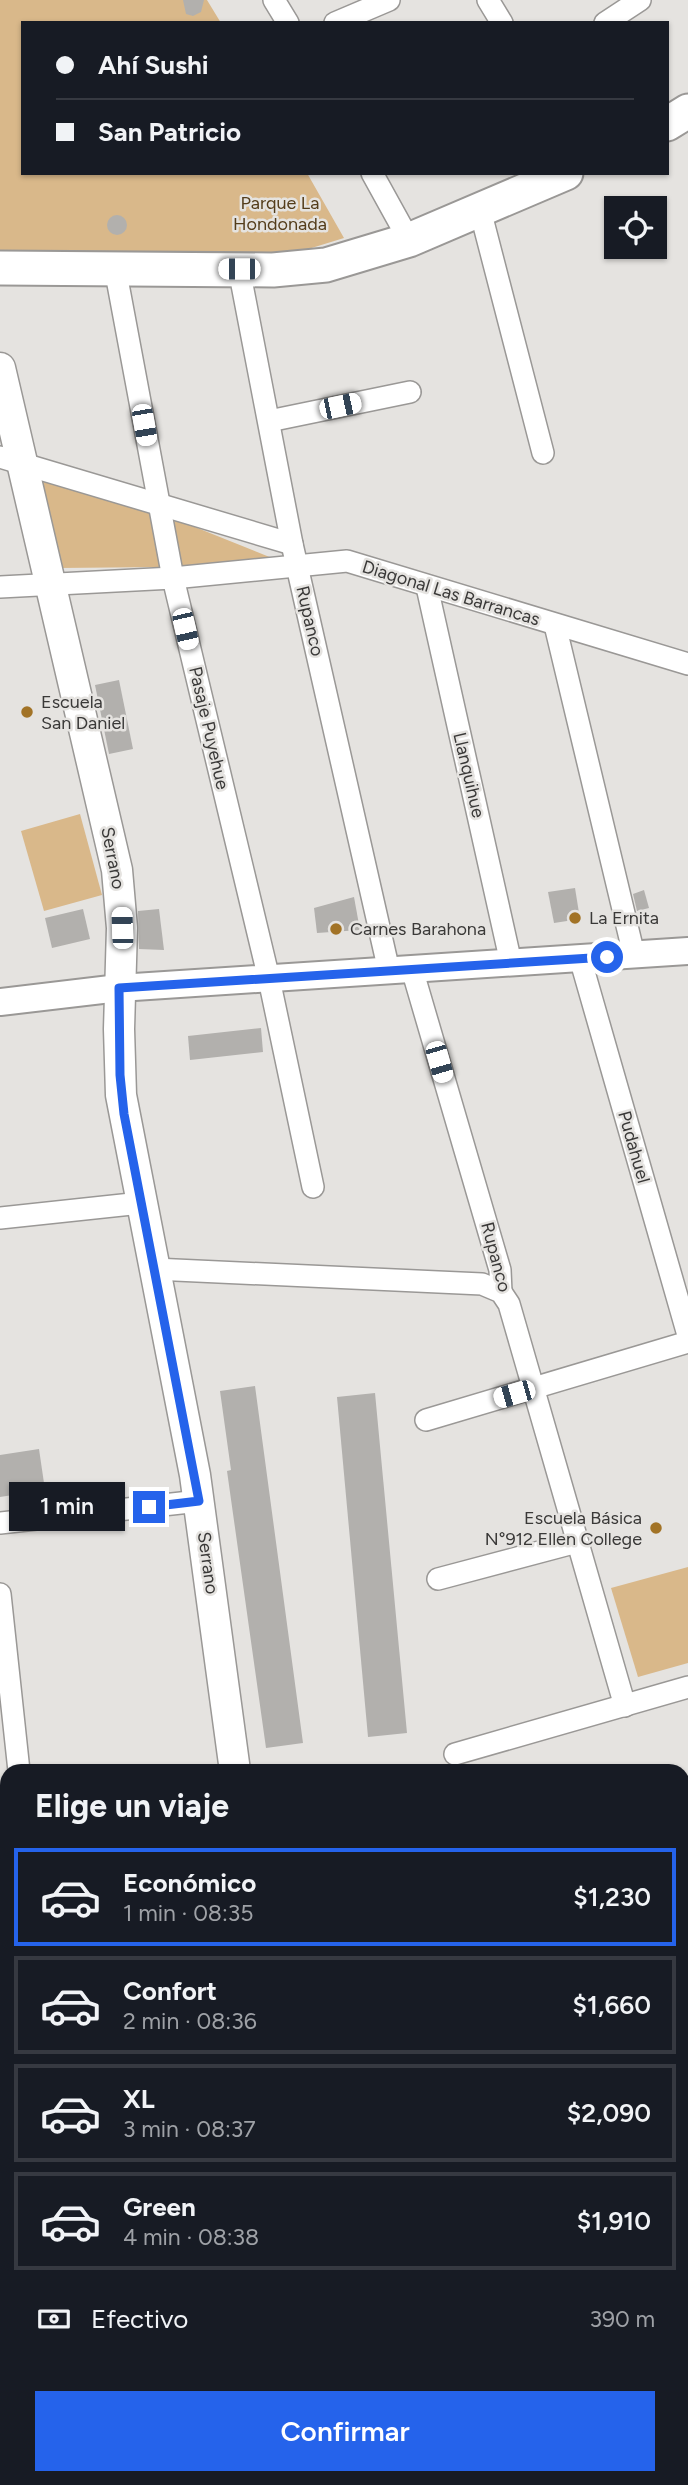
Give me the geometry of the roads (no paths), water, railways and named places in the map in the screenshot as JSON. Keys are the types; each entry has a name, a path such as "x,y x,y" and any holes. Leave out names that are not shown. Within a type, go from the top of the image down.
{"main road":[{"path":"669,123 688,111"},
{"path":"0,268 239,269 326,264 381,251 561,175"},
{"name":"Serrano","path":"0,368 11,461 50,585 117,870 122,928 119,988 121,1095 199,1501 234,1764"}],"street":[{"path":"274,0 287,21"},
{"path":"340,21 389,0"},
{"path":"488,0 501,21"},
{"path":"608,21 640,0"},
{"path":"373,175 410,240"},
{"path":"480,210 544,453"},
{"name":"Pasaje Puyehue","path":"115,268 173,578 269,979 313,1187"},
{"name":"Rupanco","path":"239,269 297,566 401,970 500,1270 501,1292 509,1304 625,1706"},
{"path":"269,421 410,392"},
{"path":"11,461 292,544"},
{"name":"Diagonal Las Barrancas","path":"0,587 173,578 347,561 688,664"},
{"name":"Llanquihue","path":"427,587 511,963"},
{"path":"555,625 634,955"},
{"path":"0,1002 119,988 688,951"},
{"name":"Pudahuel","path":"580,958 688,1335"},
{"path":"0,1218 142,1203"},
{"path":"154,1269 482,1284 501,1292"},
{"path":"426,1420 688,1342"},
{"path":"0,1523 199,1501"},
{"path":"439,1580 577,1542"},
{"path":"0,1594 18,1764"},
{"path":"455,1754 688,1687"}],"place":[{"name":"Escuela San Daniel","path":"27,712"},
{"name":"La Ernita","path":"575,918"},
{"name":"Carnes Barahona","path":"336,929"},
{"name":"Escuela Básica N°912 Ellen College","path":"656,1528"}],"park label":[{"name":"Parque La Hondonada","path":"280,213"}]}
